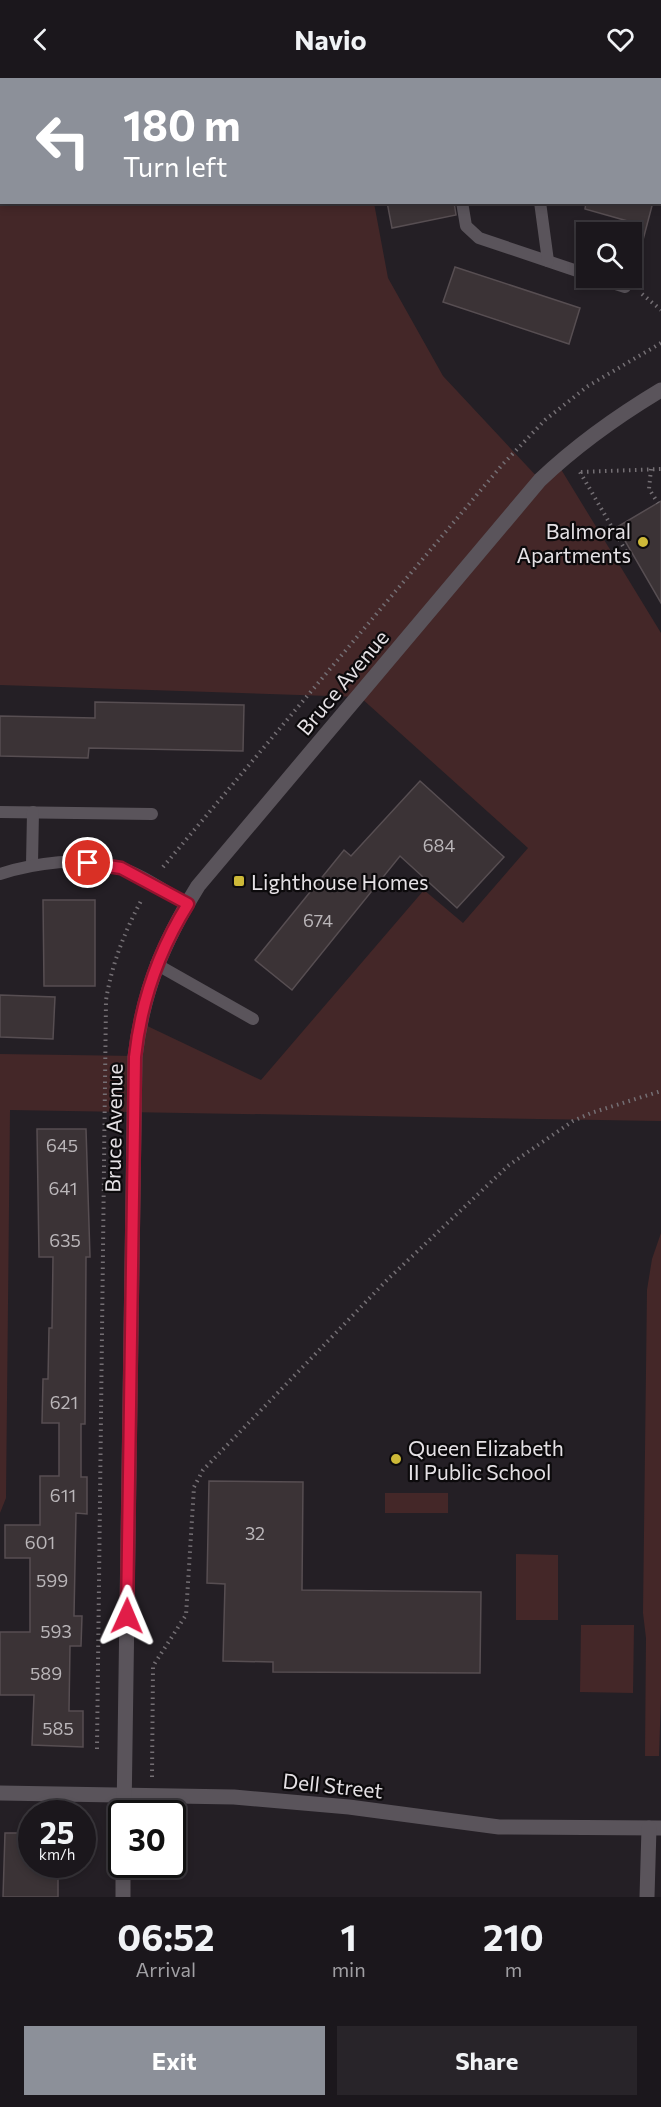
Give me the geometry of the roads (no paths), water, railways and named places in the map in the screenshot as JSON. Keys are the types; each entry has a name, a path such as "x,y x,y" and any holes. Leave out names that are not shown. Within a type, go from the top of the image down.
{"street":[{"name":"Bruce Avenue","path":"124,1800 135,1057 139,1021 156,964 198,886 540,480 569,452 612,419 661,390"},
{"name":"Dell Street","path":"0,1793 124,1794 288,1800 499,1827 655,1828"},
{"path":"647,1897 655,1828"},
{"path":"123,1878 123,1897"}],"lane":[{"path":"462,204 466,226 479,238 576,271"},
{"path":"540,204 548,261"},
{"path":"0,812 152,814"},
{"path":"32,864 33,812"},
{"path":"0,874 32,864 105,863 121,868 188,904"},
{"path":"156,964 254,1019"}],"place":[{"name":"Balmoral Apartments","path":"643,542"},
{"name":"Lighthouse Homes","path":"239,881"},
{"name":"Queen Elizabeth II Public School","path":"396,1459"}]}
